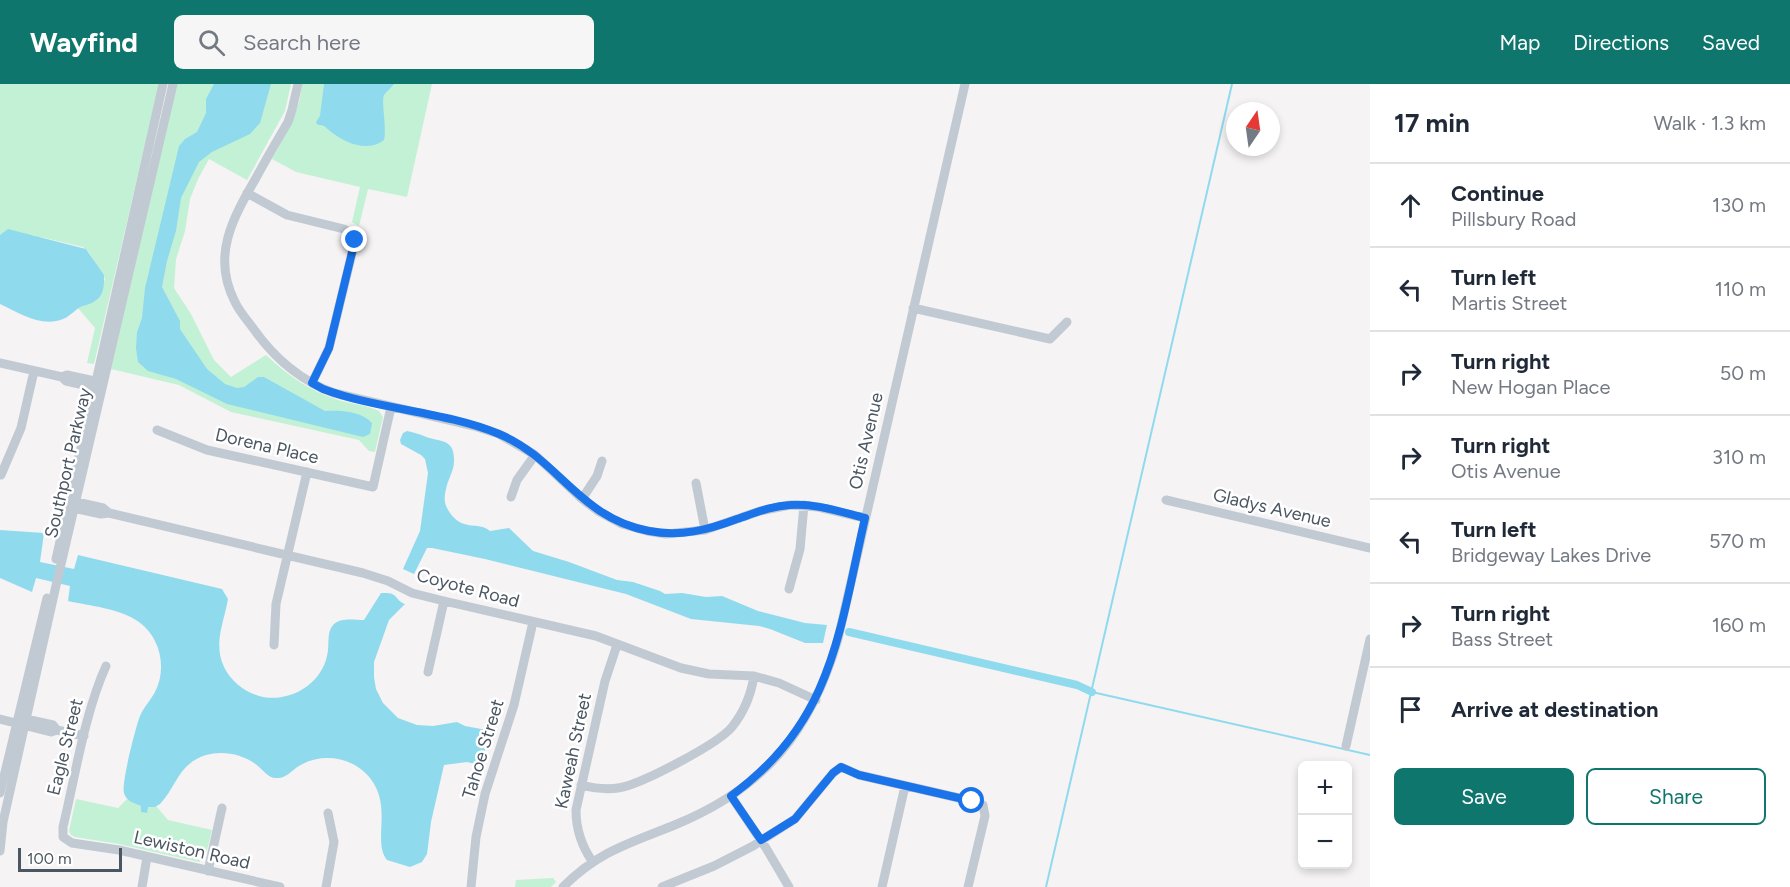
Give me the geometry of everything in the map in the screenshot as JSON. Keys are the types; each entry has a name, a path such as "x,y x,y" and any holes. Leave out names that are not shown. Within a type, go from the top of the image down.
{"street":[{"name":"Southport Parkway","path":"0,793 21,721 52,590 163,84"},
{"name":"Southport Parkway","path":"98,385 173,84"},
{"path":"297,84 288,122 234,217 227,236 224,260 228,286 234,302 265,345 288,368 334,393 499,434 535,455 582,499 615,520 647,531 666,534 705,530 776,507 804,505 865,518"},
{"name":"Otis Avenue","path":"563,887 592,861 632,840 705,812 756,778 799,730 816,700 838,639 965,84"},
{"path":"247,193 287,215 344,229 354,235 354,245 329,348 312,383"},
{"path":"913,308 1050,339 1067,322"},
{"path":"0,363 62,377 67,375 98,385"},
{"path":"1,475 21,428 34,370"},
{"name":"Dorena Place","path":"157,430 207,450 373,487 391,407"},
{"path":"511,497 517,480 535,455"},
{"path":"582,499 597,476 602,461"},
{"path":"274,645 276,604 307,472"},
{"path":"696,483 705,530"},
{"name":"Gladys Avenue","path":"1166,500 1370,548"},
{"name":"Coyote Road","path":"71,504 101,514 109,513 363,573 444,602 596,636 681,668 709,674 754,676 779,683 816,700"},
{"path":"789,588 800,549 804,505"},
{"path":"428,672 444,602"},
{"name":"Tahoe Street","path":"471,887 476,837 485,794 514,705 533,622"},
{"path":"1346,746 1370,639"},
{"name":"Kaweah Street","path":"592,861 576,826 576,810 604,681 617,645"},
{"name":"Eagle Street","path":"63,837 64,823 96,688 106,666"},
{"path":"581,785 608,789 629,786 715,742 731,728 743,711 748,702 754,676"},
{"path":"0,713 51,732 57,730 84,736"},
{"path":"0,719 21,721"},
{"name":"Southport Parkway","path":"0,851 21,721"},
{"path":"663,887 714,866 795,819 833,773 841,767 859,775 983,805 984,816 968,887"},
{"path":"882,887 905,786"},
{"path":"731,796 789,887"},
{"path":"208,871 222,808"},
{"path":"326,887 334,842 328,813"},
{"name":"Lewiston Road","path":"63,837 72,843 119,850 280,887"},
{"path":"142,887 147,856"}],"green space":[{"path":"0,84 159,84 94,364 87,363 95,328 78,308 100,297 105,278 88,251 83,247 38,238 34,235 0,235"},
{"path":"177,84 291,84 285,111 247,180 209,159 190,199 185,231 176,259 174,288 191,314 214,360 231,377 266,355 291,376 318,392 379,411 383,417 375,452 369,451 359,440 231,412 179,385 111,369"},
{"path":"302,84 432,84 407,197 368,189 359,226 352,222 360,187 296,172 272,159 295,113"},
{"path":"76,799 118,808 127,799 141,806 141,812 148,807 156,806 168,820 212,830 205,858 199,862 119,844 75,837 69,831"},
{"path":"553,878 556,882 551,887 515,887 516,880"}],"water":[{"path":"214,84 271,84 260,123 250,134 212,152 199,162 181,198 176,231 162,287 180,321 180,329 207,369 225,384 237,388 244,387 258,377 264,377 325,411 343,411 368,419 372,423 370,434 363,437 227,404 176,379 148,371 138,362 137,332 142,318 145,288 179,146 185,139 197,132 206,113 206,99"},
{"path":"324,84 394,84 383,98 384,140 370,146 356,145 342,139 324,126 318,125 316,122 320,116"},
{"path":"8,229 86,249 104,275 104,287 100,296 66,318 47,322 23,315 0,304 0,235"},
{"path":"407,431 445,442 452,448 454,465 446,488 445,499 447,508 458,521 490,531 509,528 533,551 665,594 722,596 758,611 805,623 827,625 823,643 805,643 759,626 691,619 626,594 432,548 427,548 414,574 403,569 420,531 428,473 425,459 401,444 403,433"},
{"path":"0,530 44,533 40,562 74,569 78,555 222,589 228,599 219,641 224,667 240,686 263,697 284,697 294,694 311,683 324,666 333,625 344,620 364,620 381,593 394,595 405,604 389,620 374,662 376,689 383,703 398,718 417,725 433,726 457,722 465,726 492,731 480,765 467,762 444,765 431,822 427,854 422,862 410,867 387,860 381,843 382,812 377,789 370,778 355,765 337,759 317,759 299,766 286,776 273,778 240,756 219,753 206,755 189,764 160,804 148,807 147,813 141,812 141,806 127,798 124,788 129,755 138,722 159,683 161,664 157,645 146,629 131,617 95,606 68,601 70,586 36,578 32,592 0,578"}],"waterway":[{"path":"1046,887 1232,84"},
{"path":"849,632 1077,685 1092,692"},
{"path":"1092,692 1370,755"}],"route":[{"path":"355,240 329,348 312,383 323,389 499,434 535,455 598,511 622,524 647,531 666,534 705,530 760,511 790,505 818,507 865,518 838,639 816,700 799,730 777,757 756,778 731,796 761,840 795,819 833,773 841,767 859,775 972,801"}]}
